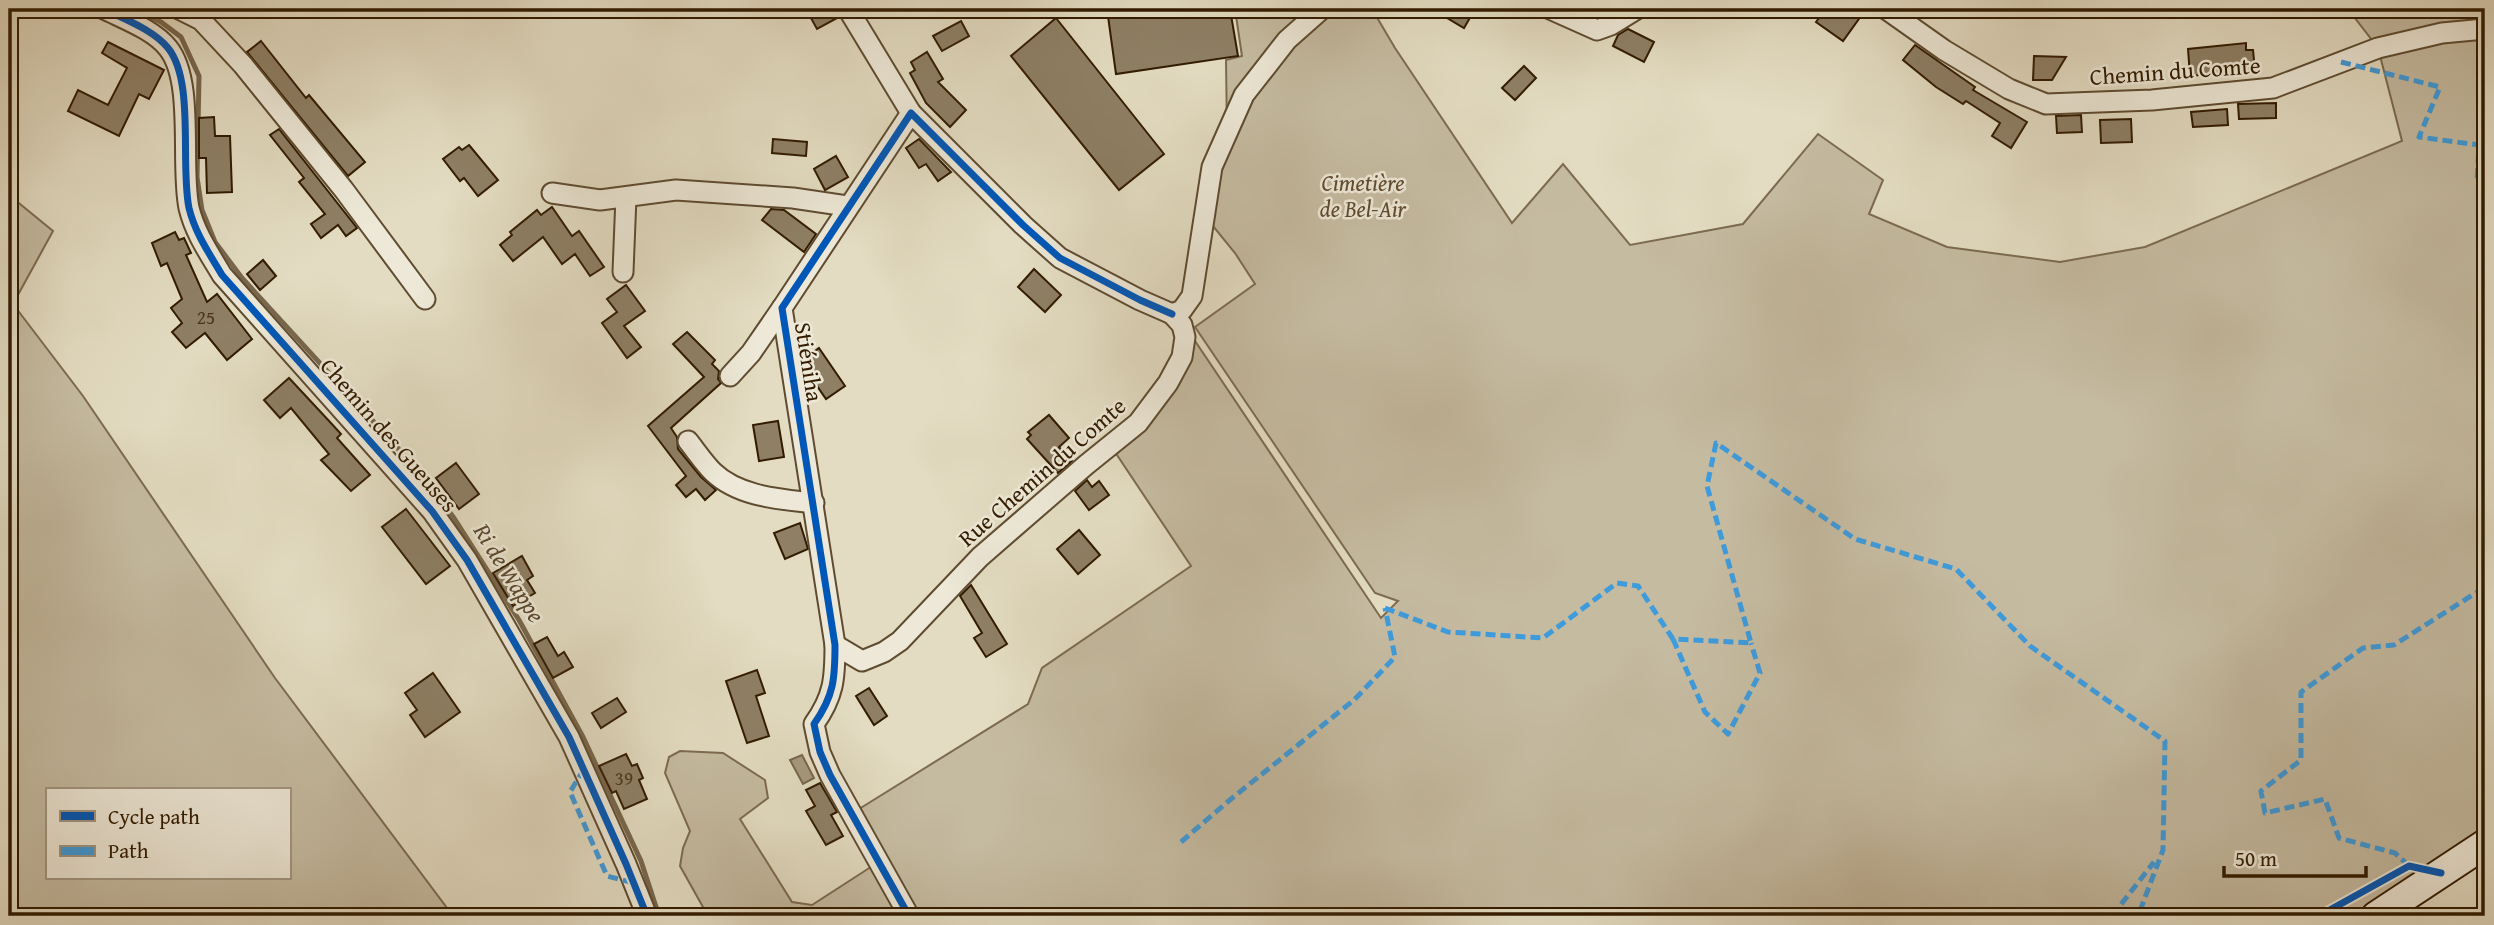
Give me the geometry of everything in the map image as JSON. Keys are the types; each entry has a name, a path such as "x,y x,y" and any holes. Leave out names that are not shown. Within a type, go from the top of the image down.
{"main road":[{"path":"2376,916 2485,844"}],"street":[{"name":"Chemin des Gueuses","path":"104,9 149,33 168,48 178,68 183,100 185,178 196,232 222,275 432,511 467,560 569,737 647,916"},
{"path":"179,9 201,20 243,65 344,190 425,299"},
{"path":"848,9 911,113 1023,225 1060,258 1172,314 1182,310 1192,296 1212,167 1244,95 1287,40 1322,9"},
{"path":"1550,9 1597,30 1637,9"},
{"name":"Chemin du Comte","path":"1886,9 1944,50 2009,89 2046,104 2152,100 2273,88 2378,48 2442,33 2485,29"},
{"name":"Stiéniha","path":"730,376 751,353 782,308 911,113"},
{"path":"552,193 600,200 676,190 793,198 847,206"},
{"path":"623,272 626,197"},
{"name":"Stiéniha","path":"782,308 793,370 800,438 814,503 835,645 835,680 826,707 814,724 820,752 830,775 909,916"},
{"name":"Rue Chemin du Comte","path":"835,645 862,661 884,652 900,641 980,557 1138,423 1161,393 1182,357 1185,337 1182,325 1172,314"},
{"path":"688,441 713,472 732,485 765,498 814,503"}],"green space":[{"name":"Cimetière de Bel-Air","path":"1235,9 1372,9 1395,48 1512,223 1563,164 1630,245 1743,224 1818,134 1883,180 1869,214 1947,247 2060,262 2145,247 2402,141 2378,48 2348,9 2485,9 2485,844 2376,916 708,916 680,866 690,831 665,773 669,757 680,751 723,753 765,780 768,798 740,819 792,902 812,905 877,863 851,814 1028,704 1042,668 1191,566 1111,446 1191,335 1381,618 1398,601 1375,593 1195,327 1255,284 1235,253 1204,215 1227,135 1226,60 1242,56"},
{"path":"1550,9 1637,9 1611,25"},
{"path":"9,195 53,231 13,304 83,396 275,678 453,916 9,916"}],"shaded area":[{"path":"802,755 814,778 803,784 790,760"}],"building":[{"path":"806,9 836,9 839,17 817,29"},
{"path":"1107,9 1230,9 1238,56 1116,74"},
{"path":"1432,9 1475,9 1464,28"},
{"path":"1826,9 1866,9 1843,41 1816,22"},
{"path":"1056,18 1164,154 1119,190 1011,56"},
{"path":"961,21 969,36 942,51 933,36"},
{"path":"1628,29 1654,42 1644,62 1613,46 1618,35"},
{"path":"261,41 306,98 309,95 365,162 348,176 247,52"},
{"path":"108,42 164,70 149,99 139,94 119,136 68,111 78,90 108,105 127,68 102,53"},
{"path":"2246,43 2246,50 2253,50 2255,70 2190,76 2188,49"},
{"path":"1915,45 1975,87 1973,90 2027,122 2011,148 1992,136 2000,123 1966,101 1963,104 1936,87 1903,60"},
{"path":"927,52 943,79 938,82 966,110 950,127 926,103 910,73 915,70 911,62"},
{"path":"2034,56 2066,57 2052,80 2033,80"},
{"path":"1524,66 1536,78 1515,100 1502,88"},
{"path":"2276,103 2276,118 2239,119 2238,104"},
{"path":"2227,109 2228,125 2193,127 2191,112"},
{"path":"2081,115 2082,132 2057,133 2056,116"},
{"path":"214,117 215,136 230,136 232,192 207,193 206,158 199,158 199,118"},
{"path":"2131,119 2132,142 2101,143 2100,120"},
{"path":"279,129 357,228 346,236 338,225 321,238 311,224 325,214 299,182 304,178 270,135"},
{"path":"773,139 807,142 806,156 772,153"},
{"path":"919,139 951,172 938,181 926,164 919,168 906,148"},
{"path":"469,145 498,180 478,196 464,178 460,181 443,159 459,147 462,150"},
{"path":"836,156 848,177 825,190 814,169"},
{"path":"552,207 572,236 579,231 604,267 590,276 575,254 562,264 543,237 513,261 500,245 512,235 510,232 537,210 541,215"},
{"path":"771,209 784,210 816,234 804,252 762,220"},
{"path":"175,232 179,240 184,238 191,253 186,255 207,302 217,294 252,339 227,360 205,333 186,348 172,332 182,323 171,308 182,299 167,263 161,266 152,243"},
{"path":"263,260 276,276 260,290 247,274"},
{"path":"1034,269 1061,295 1045,312 1018,287"},
{"path":"626,285 645,311 624,326 641,347 627,358 602,323 617,312 607,299"},
{"path":"687,332 715,360 712,364 719,371 718,379 721,383 671,428 677,437 678,449 701,477 716,490 705,500 696,489 686,497 676,485 686,476 648,426 704,377 673,344"},
{"path":"819,348 845,386 826,399 804,367 803,360"},
{"path":"289,378 341,434 337,438 370,475 351,491 321,460 329,454 291,408 280,418 264,400"},
{"path":"1049,415 1069,438 1059,447 1072,461 1058,473 1027,439 1031,435 1028,432"},
{"path":"778,421 784,457 759,461 753,425"},
{"path":"456,463 479,494 459,509 436,478"},
{"path":"1087,480 1092,487 1099,481 1109,495 1089,510 1075,491"},
{"path":"406,509 450,566 426,584 382,527"},
{"path":"800,523 808,549 785,559 774,533"},
{"path":"1079,530 1100,555 1078,574 1057,549"},
{"path":"522,556 533,576 527,580 535,593 513,606 493,573"},
{"path":"971,585 1007,644 986,657 974,638 982,633 960,596"},
{"path":"547,637 558,656 564,652 573,667 553,678 534,644"},
{"path":"757,670 765,693 756,696 769,736 747,743 726,681"},
{"path":"433,673 460,712 425,737 410,715 417,710 405,693"},
{"path":"869,688 887,716 874,725 856,696"},
{"path":"617,698 626,712 601,728 592,713"},
{"path":"626,754 632,766 637,764 643,778 639,780 647,799 624,809 616,791 612,793 599,766"},
{"path":"820,783 837,812 831,815 843,836 826,845 806,811 815,806 806,790"}],"waterway":[{"name":"Ri de Wappe","path":"134,9 161,22 181,37 199,76 197,177 202,210 215,242 242,278 415,467 454,518 519,620 583,737 641,861 659,916"}],"marked path":[{"path":"572,9 673,12"},
{"path":"2341,62 2440,87 2419,137 2479,145 2477,181 2485,182"},
{"path":"1385,608 1448,632 1543,638 1617,583 1638,586 1673,639 1751,643 1707,486 1716,443 1855,539 1956,569 2030,646 2165,741 2163,850 2138,916"},
{"path":"2409,866 2395,853 2339,838 2325,799 2265,813 2261,791 2301,760 2301,692 2363,648 2394,645 2485,587"},
{"path":"1181,842 1354,700 1395,657 1385,608"},
{"path":"1673,639 1705,712 1728,734 1760,673 1751,643"},
{"path":"584,769 570,792 607,876 634,883"},
{"path":"2112,916 2154,862"}],"cycle path":[{"path":"104,9 155,36 168,48 176,63 184,102 189,208 212,259 222,275 432,511 467,560 569,737 647,916"},
{"path":"909,916 830,775 820,752 814,724 826,704 832,686 835,645 782,308 911,113 1023,225 1060,258 1172,314"},
{"path":"2319,916 2409,866 2441,873"}]}
